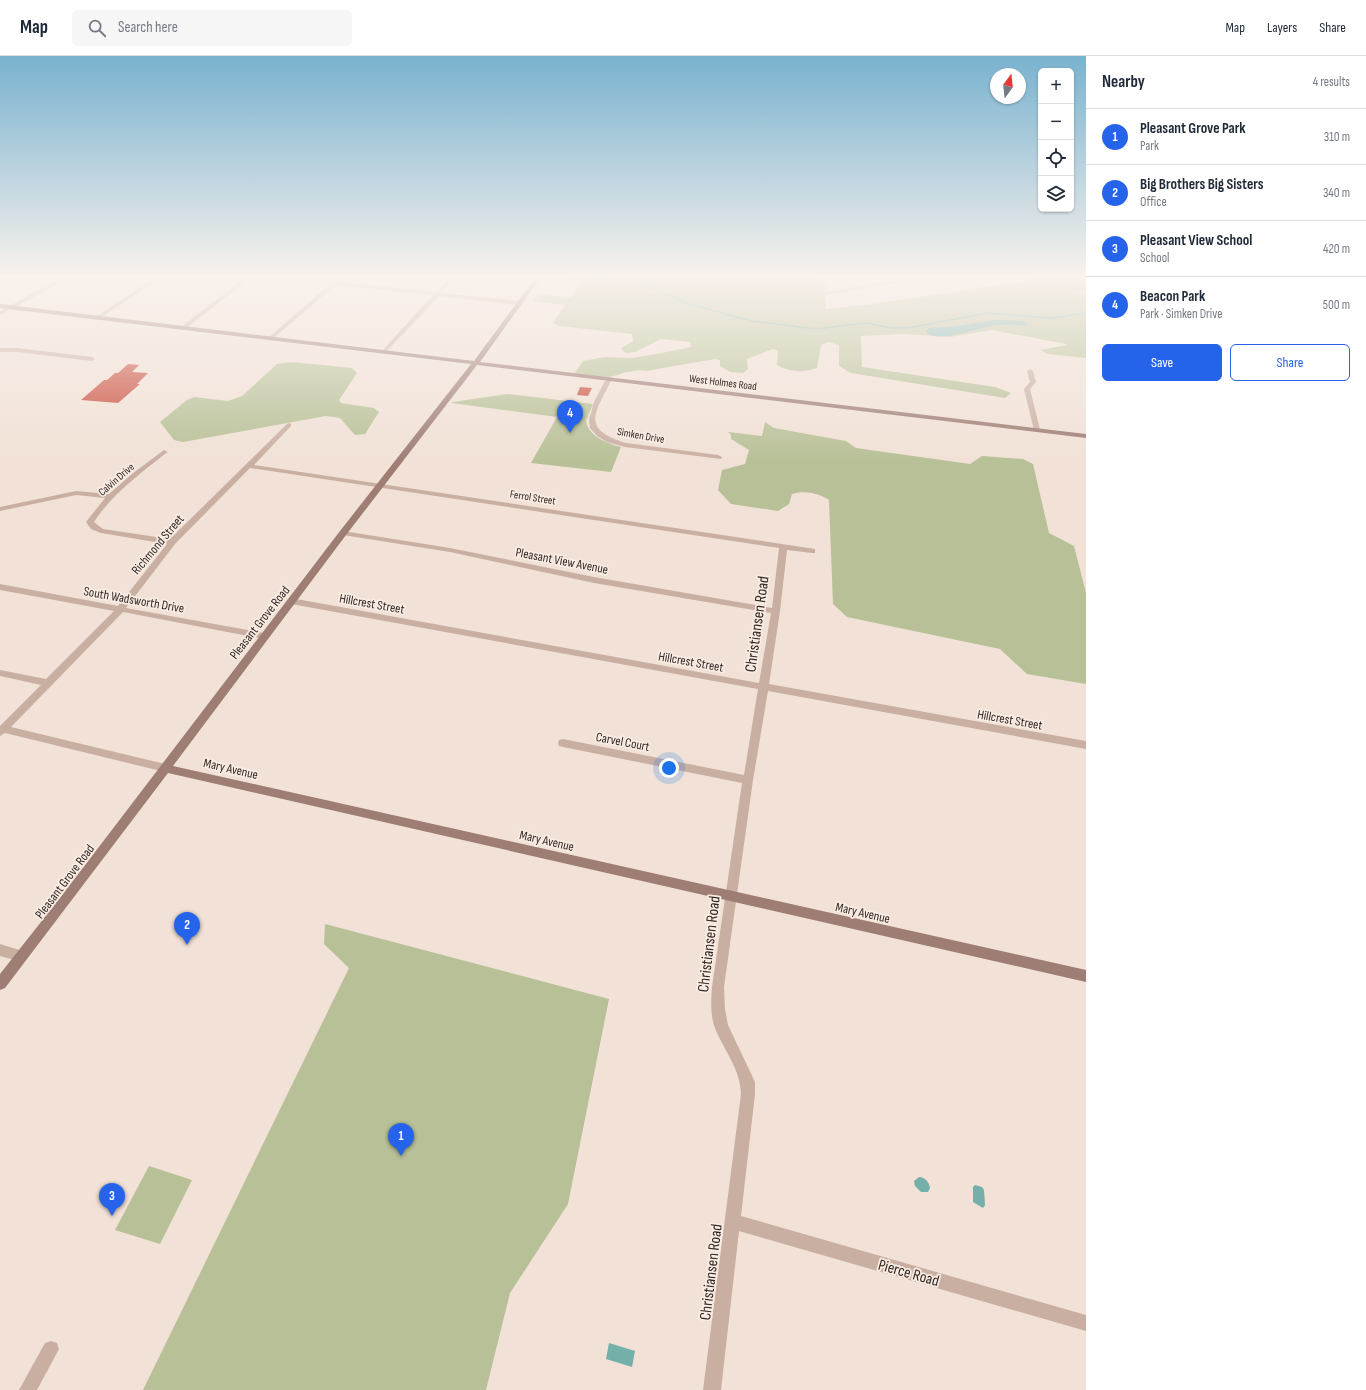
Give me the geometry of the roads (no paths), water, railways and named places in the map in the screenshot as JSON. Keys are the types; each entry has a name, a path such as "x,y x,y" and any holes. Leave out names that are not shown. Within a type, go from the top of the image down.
{"street":[{"name":"West Holmes Road","path":"272,339 1086,436"},
{"path":"384,352 396,339"},
{"name":"Pleasant Grove Road","path":"0,984 67,898 264,636 493,339"},
{"path":"0,350 17,350 92,359"},
{"path":"1030,371 1033,382 1027,389 1037,430"},
{"name":"Simken Drive","path":"609,379 591,416 593,427 597,433 614,442 625,445 718,457"},
{"name":"Richmond Street","path":"1,730 120,610 172,542 289,425"},
{"name":"Calvin Drive","path":"164,452 112,496 94,514 90,522 94,527 101,531 172,542"},
{"name":"Ferrol Street","path":"249,466 812,551"},
{"path":"0,509 76,493 112,496"},
{"name":"Pleasant View Avenue","path":"343,533 450,550 594,580 776,611"},
{"name":"Christiansen Road","path":"712,1390 748,1094 748,1082 721,1026 718,1009 718,987 748,780 776,611 783,546"},
{"name":"South Wadsworth Drive","path":"0,587 264,636"},
{"name":"Hillcrest Street","path":"291,601 764,688 1086,745"},
{"path":"0,673 48,683"},
{"name":"Mary Avenue","path":"1,730 731,897 1086,976"},
{"name":"Carvel Court","path":"563,743 748,780"},
{"path":"0,950 22,956"},
{"name":"Pierce Road","path":"733,1222 1086,1323"},
{"path":"28,1390 50,1350"}],"water":[{"path":"919,1177 928,1182 930,1188 928,1192 921,1192 915,1186 914,1181"},
{"path":"975,1185 982,1187 984,1190 985,1205 983,1208 973,1202 973,1187"},
{"path":"609,1343 635,1351 632,1367 606,1359"}],"place":[{"name":"Beacon Park","path":"570,433"},
{"name":"Big Brothers Big Sisters","path":"187,945"},
{"name":"Pleasant Grove Park","path":"401,1156"},
{"name":"Pleasant View School","path":"112,1216"}]}
